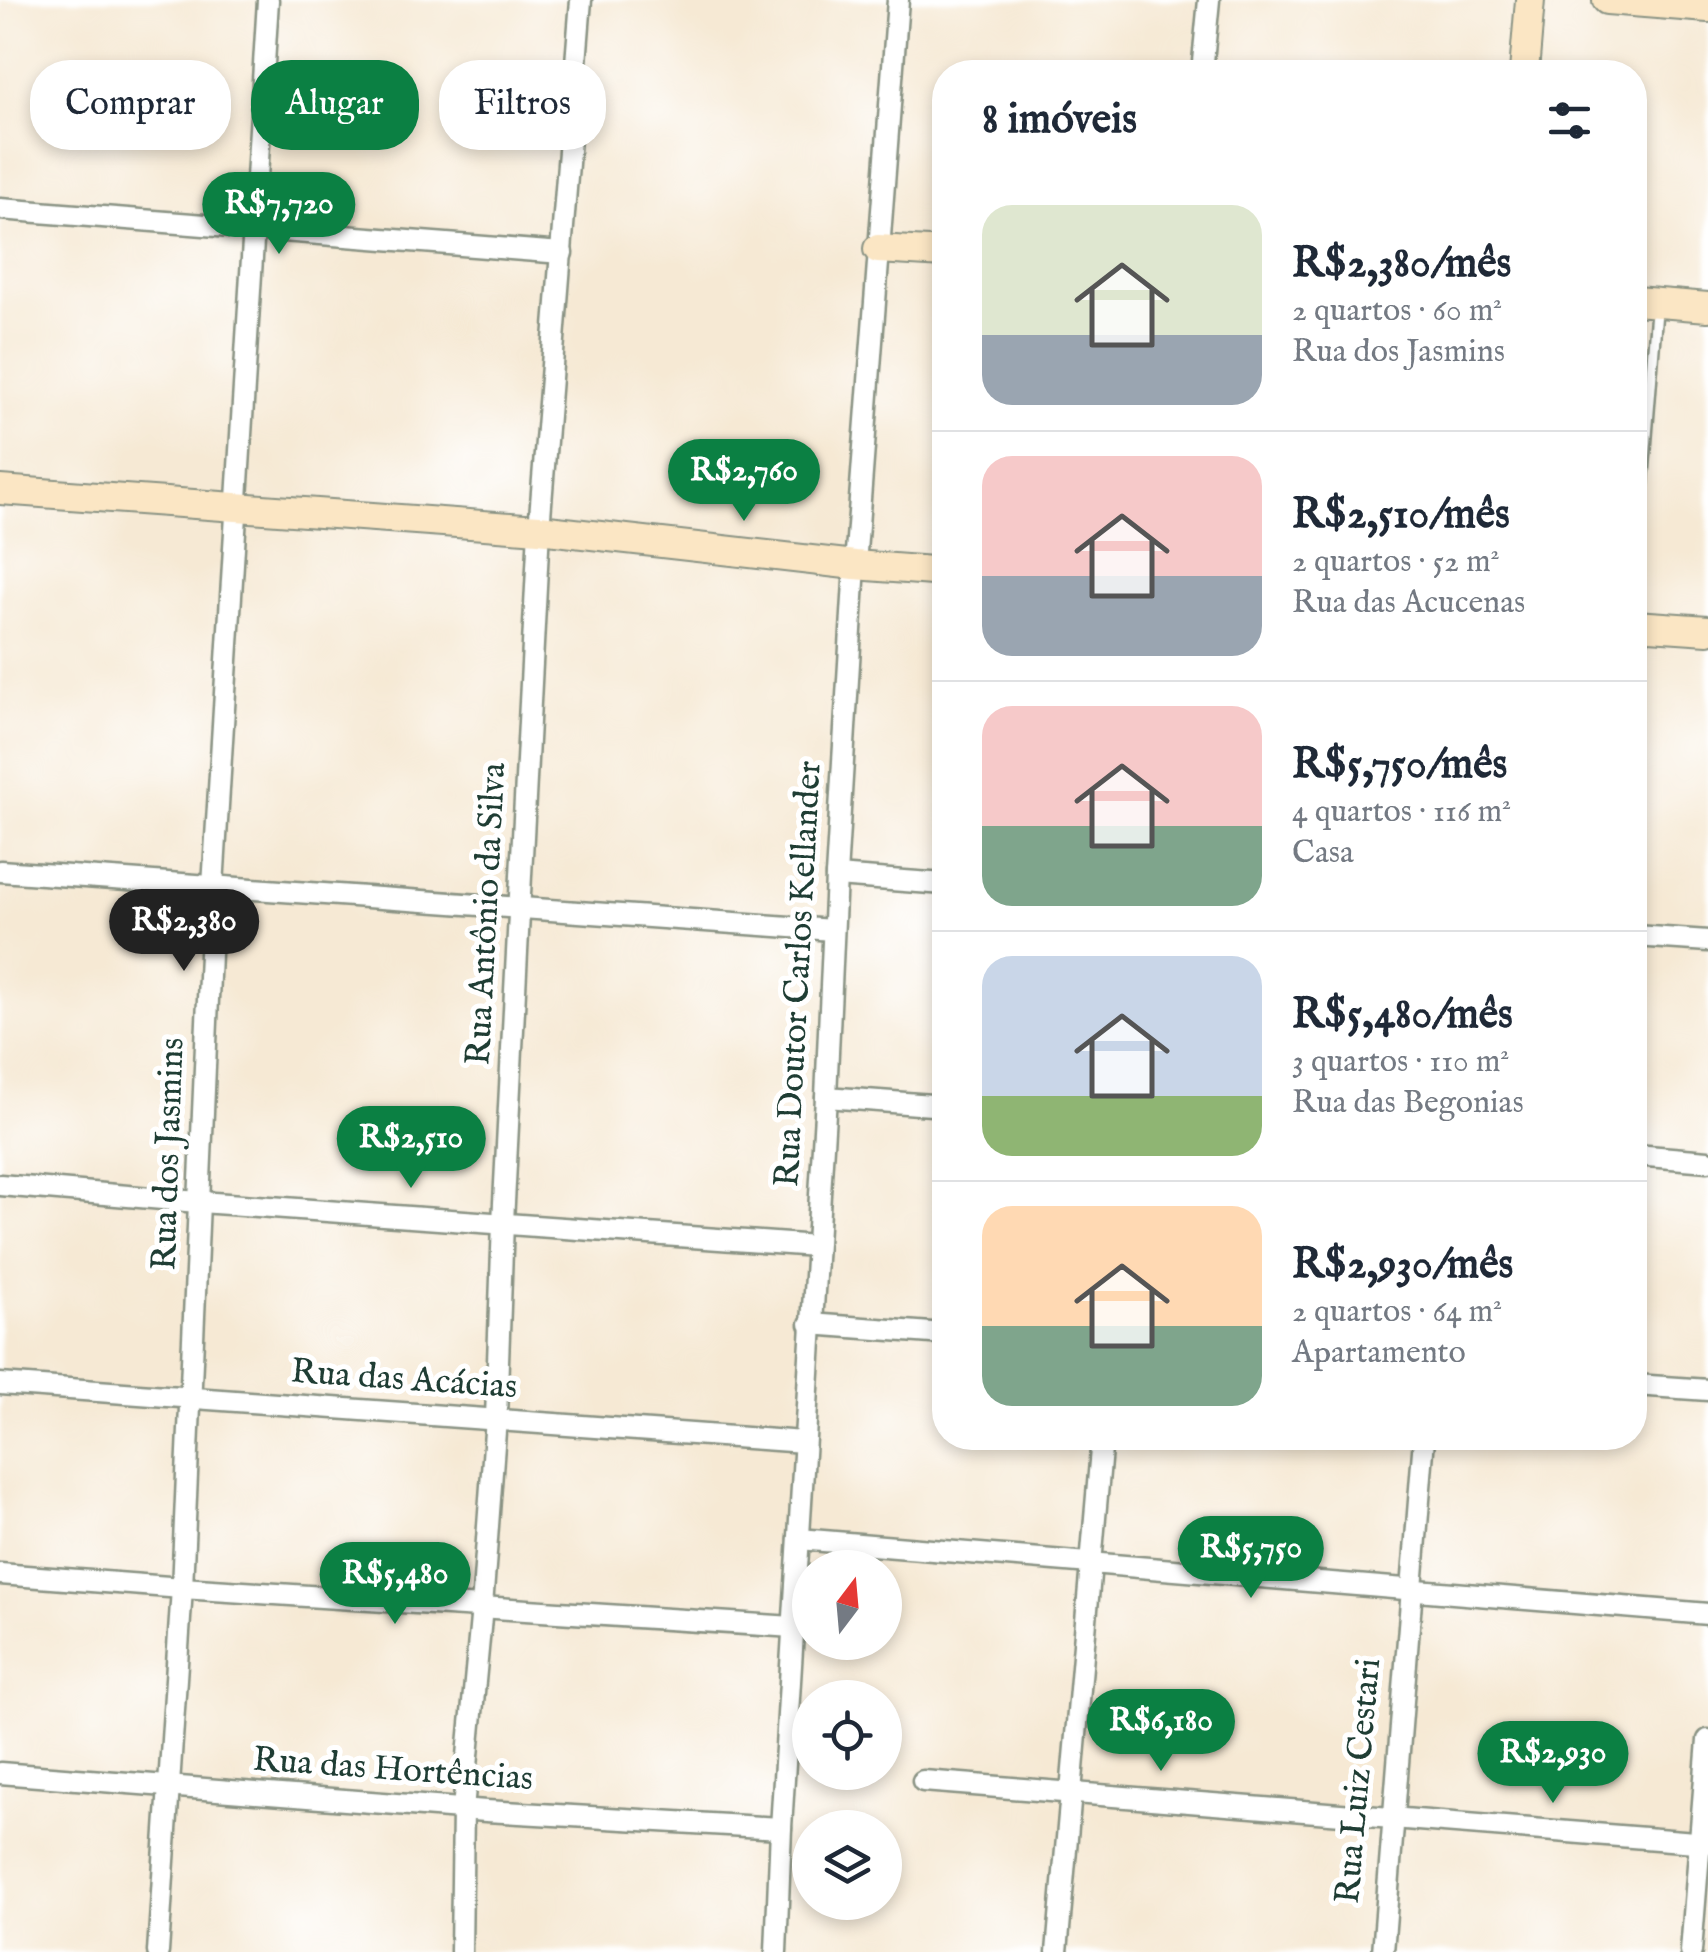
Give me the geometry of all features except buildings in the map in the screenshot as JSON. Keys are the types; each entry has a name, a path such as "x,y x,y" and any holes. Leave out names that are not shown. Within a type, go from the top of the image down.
{"street":[{"name":"Rua dos Jasmins","path":"158,1952 182,1588 213,886 268,0"},
{"name":"Rua Antônio da Silva","path":"461,1952 463,1809 496,1418 539,529 580,0"},
{"name":"Rua Doutor Carlos Kellander","path":"798,1550 854,565 898,0"},
{"path":"1203,60 1209,0"},
{"path":"1525,60 1530,0"},
{"path":"1607,0 1708,8"},
{"path":"0,209 562,252"},
{"path":"878,249 932,252"},
{"path":"1647,302 1708,307"},
{"path":"0,490 539,529 932,571"},
{"path":"1647,626 1708,630"},
{"path":"0,871 833,930"},
{"path":"836,876 932,883"},
{"path":"1647,937 1708,942"},
{"path":"826,1097 932,1105"},
{"path":"1647,1157 1708,1161"},
{"path":"0,1185 816,1246"},
{"path":"810,1324 932,1333"},
{"name":"Rua das Acácias","path":"0,1384 804,1442"},
{"path":"1647,1386 1708,1390"},
{"path":"1057,1952 1101,1450"},
{"name":"Rua Luiz Cestari","path":"1383,1952 1423,1450"},
{"path":"799,1538 1708,1614"},
{"path":"0,1574 792,1626"},
{"name":"Rua Doutor Carlos Kellander","path":"776,1952 792,1644"},
{"path":"1691,1952 1704,1843 1708,1740"},
{"name":"Rua das Hortências","path":"0,1773 463,1809 782,1828"},
{"path":"923,1781 1704,1843"}]}
